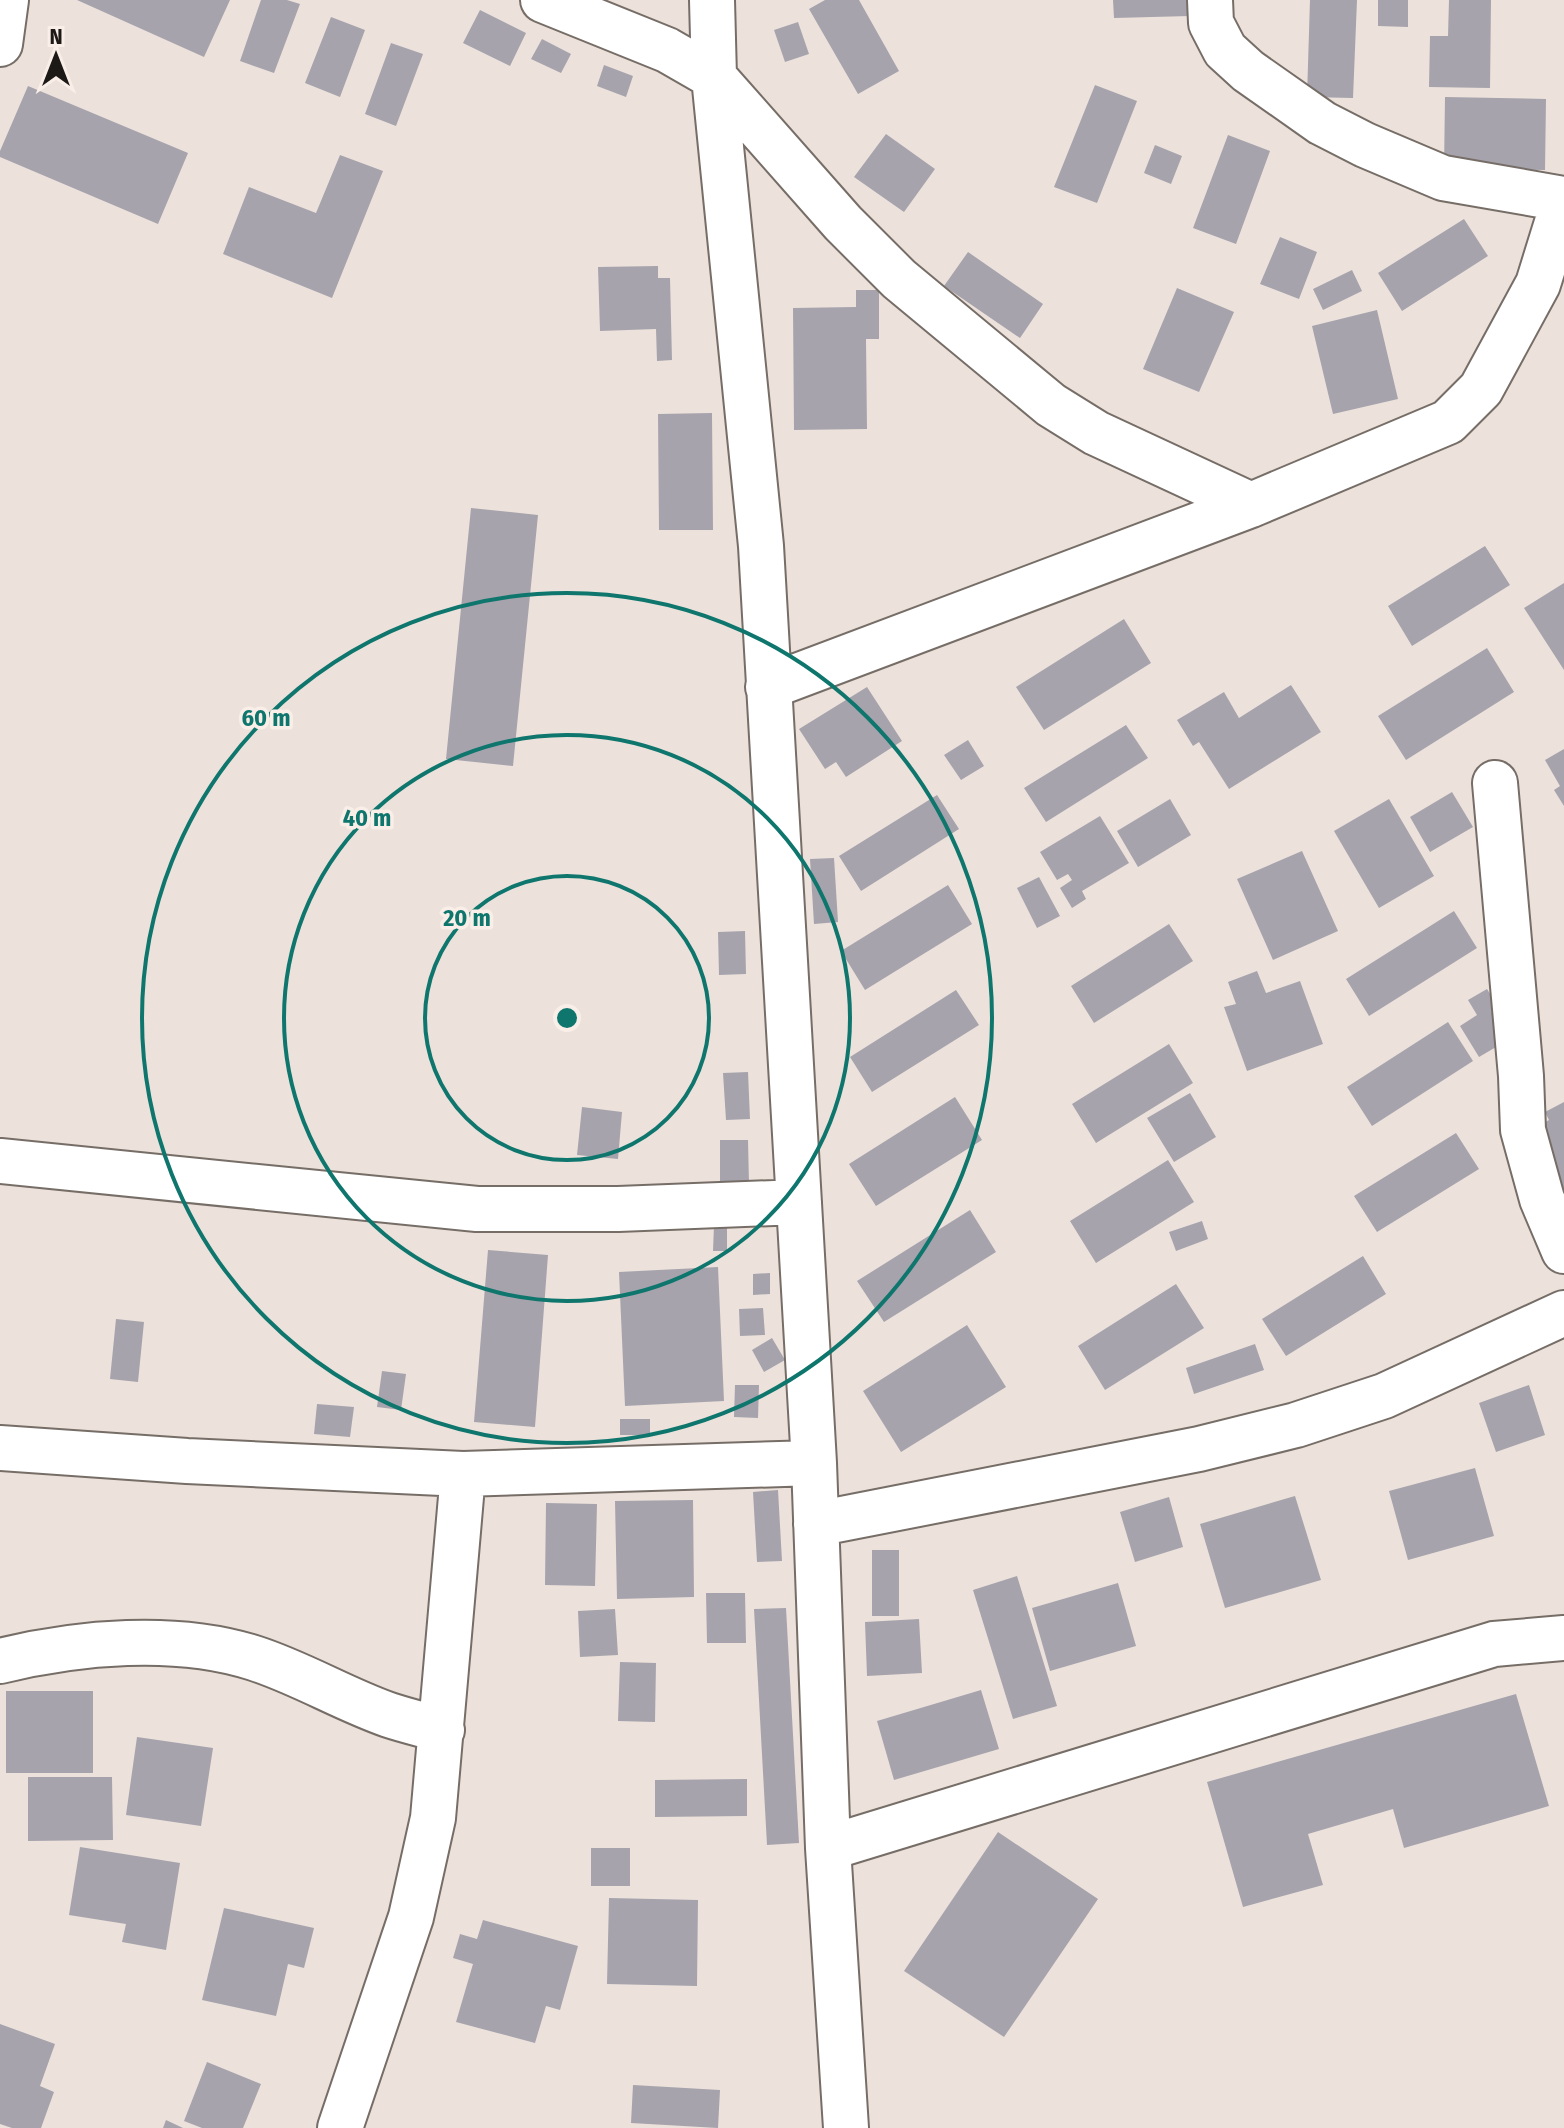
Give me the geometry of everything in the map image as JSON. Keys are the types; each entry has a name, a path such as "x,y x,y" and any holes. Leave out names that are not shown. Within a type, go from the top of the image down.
{"street":[{"path":"0,44 6,0"},
{"path":"543,0 667,50 714,77 843,223 899,279 1051,405 1096,433 1251,505"},
{"path":"712,0 714,77 761,546 814,1463 828,1848 846,2128"},
{"path":"768,687 1251,505 1448,422 1481,389 1538,284 1564,200 1443,178 1322,123 1248,71 1225,50 1211,23 1210,0"},
{"path":"1495,783 1523,1130 1542,1199 1564,1251"},
{"path":"0,1161 477,1209 618,1209 799,1202"},
{"path":"816,1524 1199,1449 1296,1425 1384,1396 1564,1313"},
{"path":"0,1448 187,1461 463,1474 814,1463"},
{"path":"340,2128 411,1917 433,1818 463,1474"},
{"path":"828,1848 1494,1644 1564,1638"},
{"path":"0,1661 39,1652 170,1642 262,1660 389,1715 442,1730"}],"building":[{"path":"77,0 230,0 204,57"},
{"path":"261,0 287,0 300,4 274,73 240,61"},
{"path":"825,0 859,0 899,71 858,94 809,9"},
{"path":"1113,0 1190,0 1190,16 1114,18"},
{"path":"1310,0 1357,0 1353,98 1307,97"},
{"path":"1378,0 1408,0 1408,27 1378,26"},
{"path":"1449,0 1491,0 1490,88 1429,87 1430,36 1448,36"},
{"path":"480,10 526,33 510,66 463,43"},
{"path":"331,17 365,30 340,97 305,83"},
{"path":"798,22 809,54 785,62 774,30"},
{"path":"542,39 571,54 561,73 531,59"},
{"path":"391,43 423,54 396,126 365,114"},
{"path":"604,65 633,76 626,97 597,86"},
{"path":"1095,85 1137,101 1097,203 1054,187"},
{"path":"28,86 188,153 158,224 0,157"},
{"path":"1445,97 1546,99 1545,170 1444,169"},
{"path":"886,134 935,169 904,212 854,177"},
{"path":"1228,135 1270,151 1236,244 1193,228"},
{"path":"1155,145 1182,156 1171,184 1144,173"},
{"path":"340,155 383,171 332,298 223,254 249,187 316,213"},
{"path":"1464,219 1488,256 1402,311 1378,273"},
{"path":"1280,237 1317,252 1299,299 1260,284"},
{"path":"968,252 1043,304 1020,338 944,286"},
{"path":"658,266 658,278 670,278 672,360 657,361 656,329 600,331 598,267"},
{"path":"1352,270 1362,291 1323,310 1313,289"},
{"path":"1177,288 1234,312 1199,392 1143,369"},
{"path":"856,290 879,290 879,339 866,339 867,429 794,430 793,308 856,307"},
{"path":"1377,310 1398,399 1333,414 1312,326"},
{"path":"712,413 713,530 659,530 658,414"},
{"path":"471,508 538,515 513,766 446,759"},
{"path":"1485,546 1510,585 1412,646 1388,606"},
{"path":"1564,583 1564,670 1524,608"},
{"path":"1124,619 1151,663 1044,730 1016,687"},
{"path":"1487,648 1514,692 1406,760 1378,716"},
{"path":"1291,685 1321,732 1229,789 1199,742 1193,746 1177,720 1224,692 1239,718"},
{"path":"867,687 902,741 846,777 836,762 825,769 799,729"},
{"path":"1126,725 1148,758 1046,822 1024,788"},
{"path":"968,740 984,766 961,780 944,755"},
{"path":"1564,749 1564,806 1554,790 1560,786 1545,760"},
{"path":"1452,792 1473,827 1430,852 1410,817"},
{"path":"937,795 959,829 861,891 839,856"},
{"path":"1170,799 1191,835 1138,867 1117,831"},
{"path":"1389,799 1434,876 1379,908 1334,831"},
{"path":"1100,816 1129,863 1082,891 1086,899 1072,908 1060,888 1072,880 1068,874 1057,880 1040,852"},
{"path":"1302,851 1338,931 1273,960 1237,879"},
{"path":"834,858 838,922 814,924 810,859"},
{"path":"1039,877 1060,916 1037,928 1017,888"},
{"path":"948,885 972,924 865,990 841,951"},
{"path":"1454,911 1477,948 1369,1016 1346,979"},
{"path":"1169,924 1193,961 1094,1023 1071,986"},
{"path":"745,931 746,974 719,975 718,932"},
{"path":"1257,971 1266,993 1300,981 1323,1044 1247,1071 1224,1007 1236,1004 1228,982"},
{"path":"1487,989 1498,1006 1491,1011 1508,1040 1479,1057 1460,1026 1477,1015 1468,1000"},
{"path":"956,990 979,1025 872,1092 850,1057"},
{"path":"1448,1022 1473,1061 1372,1126 1347,1087"},
{"path":"1169,1044 1193,1083 1096,1143 1072,1104"},
{"path":"748,1072 750,1119 726,1120 723,1073"},
{"path":"1190,1093 1216,1137 1174,1162 1147,1118"},
{"path":"955,1097 982,1140 876,1206 849,1164"},
{"path":"1564,1102 1564,1188 1556,1192 1538,1137 1547,1132 1542,1124 1549,1120 1545,1112"},
{"path":"582,1107 622,1112 618,1159 577,1155"},
{"path":"1456,1133 1479,1169 1377,1232 1354,1196"},
{"path":"720,1140 748,1140 749,1184 720,1185"},
{"path":"1168,1160 1194,1202 1096,1263 1070,1221"},
{"path":"970,1210 996,1252 884,1322 857,1281"},
{"path":"1202,1221 1208,1239 1176,1251 1169,1232"},
{"path":"714,1225 727,1225 727,1251 713,1251"},
{"path":"488,1250 548,1255 535,1427 474,1422"},
{"path":"1363,1256 1386,1294 1286,1356 1262,1319"},
{"path":"718,1267 724,1401 625,1406 619,1272"},
{"path":"770,1273 770,1294 753,1295 753,1274"},
{"path":"1176,1284 1204,1328 1105,1390 1078,1346"},
{"path":"763,1308 765,1335 740,1336 739,1309"},
{"path":"116,1319 144,1322 138,1382 110,1379"},
{"path":"967,1325 1006,1387 901,1452 863,1391"},
{"path":"772,1338 785,1360 764,1372 752,1350"},
{"path":"1255,1344 1264,1370 1194,1394 1186,1368"},
{"path":"382,1371 406,1374 401,1410 377,1407"},
{"path":"735,1385 759,1385 758,1418 734,1417"},
{"path":"1529,1385 1545,1435 1496,1452 1479,1403"},
{"path":"317,1404 354,1407 350,1437 314,1434"},
{"path":"620,1419 650,1419 650,1435 620,1435"},
{"path":"1475,1468 1494,1536 1408,1560 1389,1491"},
{"path":"778,1490 782,1561 757,1562 753,1492"},
{"path":"1295,1496 1321,1580 1225,1608 1200,1524"},
{"path":"1169,1497 1183,1547 1135,1562 1120,1512"},
{"path":"693,1500 694,1597 617,1599 615,1501"},
{"path":"546,1503 597,1504 595,1586 545,1585"},
{"path":"872,1550 899,1550 899,1616 872,1616"},
{"path":"1017,1576 1057,1706 1013,1719 973,1590"},
{"path":"1118,1583 1136,1646 1050,1671 1032,1608"},
{"path":"706,1593 745,1593 746,1643 707,1643"},
{"path":"786,1608 799,1843 767,1845 754,1609"},
{"path":"615,1609 618,1655 580,1657 578,1611"},
{"path":"919,1619 922,1673 867,1676 865,1622"},
{"path":"620,1662 656,1663 655,1722 618,1721"},
{"path":"981,1690 999,1749 894,1780 877,1721"},
{"path":"6,1691 93,1691 93,1773 6,1773"},
{"path":"1516,1694 1549,1806 1404,1848 1393,1809 1308,1834 1323,1885 1243,1907 1207,1782"},
{"path":"137,1737 213,1748 201,1826 126,1815"},
{"path":"28,1777 112,1777 113,1840 28,1841"},
{"path":"747,1779 747,1816 655,1817 655,1780"},
{"path":"998,1832 1098,1899 1004,2037 904,1971"},
{"path":"80,1847 180,1863 166,1950 122,1942 126,1924 69,1915"},
{"path":"591,1848 630,1848 630,1886 591,1886"},
{"path":"609,1898 698,1900 697,1986 607,1984"},
{"path":"224,1908 314,1928 304,1968 288,1964 276,2016 202,2000"},
{"path":"483,1920 578,1946 560,2010 546,2006 535,2043 456,2022 473,1964 453,1958 460,1934 477,1939"},
{"path":"0,2024 55,2044 40,2086 54,2092 41,2128 12,2128 0,2124"},
{"path":"207,2062 261,2084 243,2128 202,2128 184,2121"},
{"path":"633,2085 720,2090 718,2128 631,2123"},
{"path":"166,2120 183,2128 163,2128"}]}
